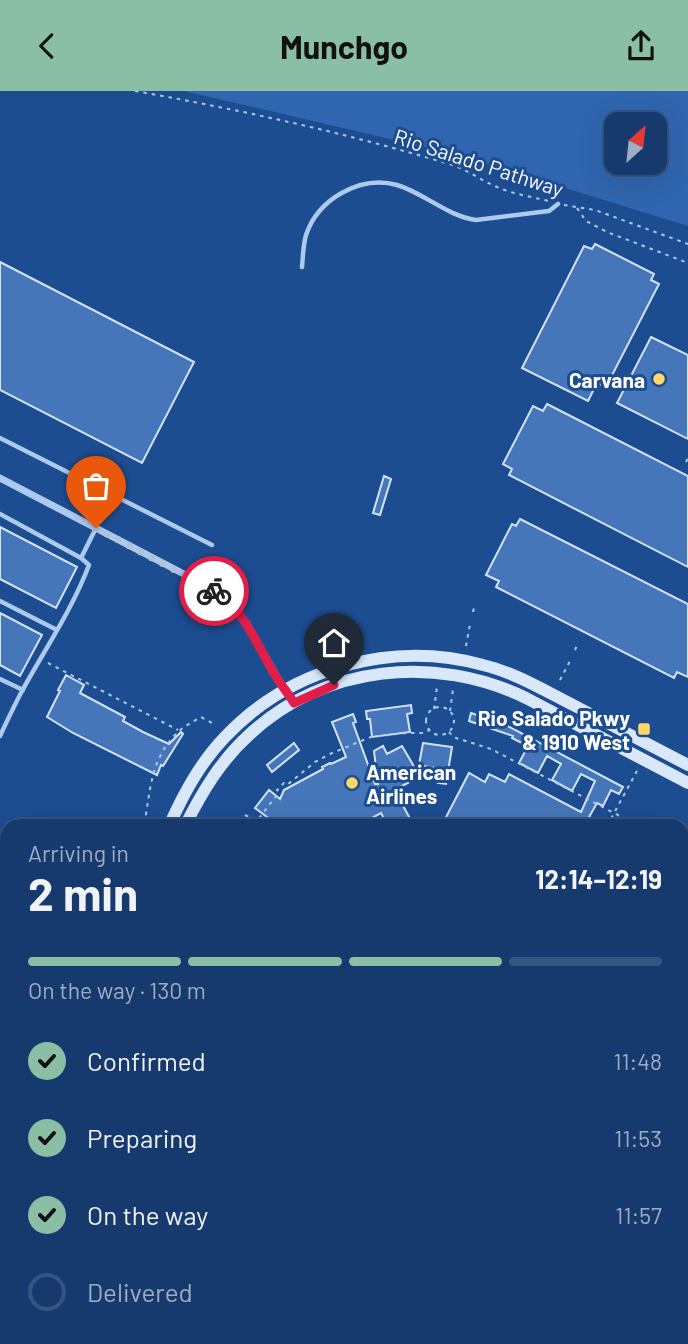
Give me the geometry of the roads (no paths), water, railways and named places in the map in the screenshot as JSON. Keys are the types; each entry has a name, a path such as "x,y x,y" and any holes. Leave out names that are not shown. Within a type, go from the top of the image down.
{"main road":[{"path":"172,819 194,775 224,737 252,713 286,690 320,673 368,660 408,656 484,665 519,677 688,765"},
{"path":"190,819 210,780 237,746 261,725 294,703 334,685 388,673 460,675 486,681 514,692 688,783"}],"street":[{"path":"0,478 205,585 221,596 237,610 247,624 294,703"}],"lane":[{"path":"302,267 306,236 318,212 341,192 367,183 396,185 447,210 476,220 549,211 558,204"},
{"path":"0,437 212,545"},
{"path":"0,514 89,565 80,588 0,736"},
{"path":"81,558 96,528"},
{"path":"0,601 57,631"},
{"path":"0,679 23,690"}],"place":[{"name":"Carvana","path":"659,379"},
{"name":"Rio Salado Pkwy & 1910 West","path":"644,729"},
{"name":"American Airlines","path":"352,783"}]}
